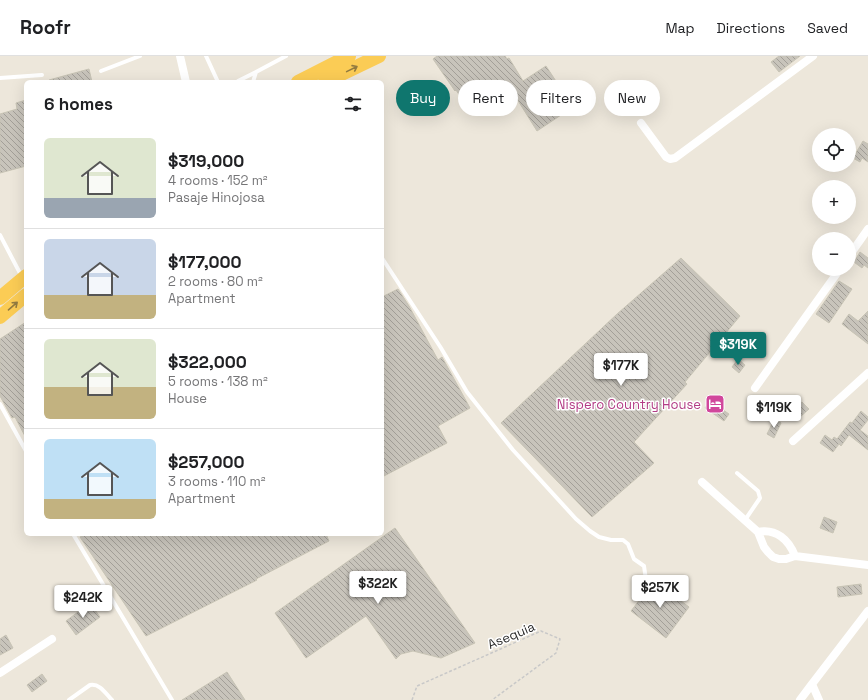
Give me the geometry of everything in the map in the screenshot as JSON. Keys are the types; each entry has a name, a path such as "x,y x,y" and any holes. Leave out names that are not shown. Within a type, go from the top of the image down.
{"highway":[{"path":"302,80 349,56"},
{"path":"329,80 379,56"},
{"path":"0,289 23,284"},
{"path":"0,298 23,284"},
{"path":"0,317 23,284"}],"street":[{"path":"180,56 186,80"},
{"path":"641,123 666,157 670,159 675,158 813,56"},
{"path":"856,246 868,229"},
{"path":"755,388 835,276"},
{"path":"793,441 868,373"},
{"path":"702,482 758,532 764,547 773,557 786,559 795,556 868,565"},
{"path":"758,532 770,531 775,533 788,543 795,556"},
{"path":"800,700 868,611"},
{"path":"0,673 52,639"},
{"path":"812,684 819,700"}],"lane":[{"path":"101,71 140,56"},
{"path":"206,56 217,80"},
{"path":"242,80 286,56"},
{"path":"254,80 256,72"},
{"path":"0,78 42,75"},
{"path":"0,235 23,284"},
{"path":"384,261 441,348 467,392 513,450 576,519 590,531 599,537 611,540 623,540 628,544 634,558 644,566 646,580"},
{"path":"0,404 24,447"},
{"path":"737,473 760,494 760,498 745,520"},
{"path":"74,536 172,700"},
{"path":"69,700 93,684 99,686 112,700"}],"path":[{"name":"Asequia","path":"412,700 417,686 542,631 560,639 556,653 492,700"}],"building":[{"path":"437,56 505,56 507,59 509,58 523,81 546,66 555,80 526,80 526,113 518,101 518,80 458,80 458,93 450,84 450,80 447,80 433,59"},
{"path":"779,56 800,56 779,72 771,62"},
{"path":"89,69 92,80 49,80"},
{"path":"24,101 24,167 0,173 0,114 17,109 16,103"},
{"path":"528,116 560,116 537,131"},
{"path":"863,141 868,144 868,162 862,158 860,162 856,160 856,153"},
{"path":"860,252 868,258 868,268 864,265 862,268 856,264 856,259"},
{"path":"681,258 740,316 685,382 687,384 634,442 654,463 592,517 501,423 617,314"},
{"path":"839,281 852,289 829,323 816,314"},
{"path":"398,289 409,306 438,360 442,357 470,408 438,426 447,443 384,476 384,296"},
{"path":"868,311 868,344 842,324 849,314 858,321"},
{"path":"24,323 24,434 15,417 12,418 0,396 0,339"},
{"path":"738,359 745,365 739,373 732,367"},
{"path":"710,401 729,414 724,421 705,408"},
{"path":"802,402 809,409 800,417 793,410"},
{"path":"861,411 868,417 868,420 860,430 868,436 868,450 849,435 841,446 839,444 833,452 820,443 825,435 832,440 834,437 837,439"},
{"path":"774,420 781,423 774,438 767,434"},
{"path":"824,517 837,522 833,533 820,528"},
{"path":"395,528 475,643 441,658 413,651 401,654 396,659 366,616 306,658 275,613"},
{"path":"327,536 329,541 256,579 257,580 146,636 80,537"},
{"path":"654,581 689,607 666,638 631,611"},
{"path":"861,584 862,594 838,597 837,587"},
{"path":"90,603 100,617 76,635 66,621"},
{"path":"6,635 13,648 0,655 0,639"},
{"path":"227,672 245,700 182,700"},
{"path":"42,674 47,681 32,692 27,685"}],"place":[{"name":"Nispero Country House","path":"715,404"}]}
